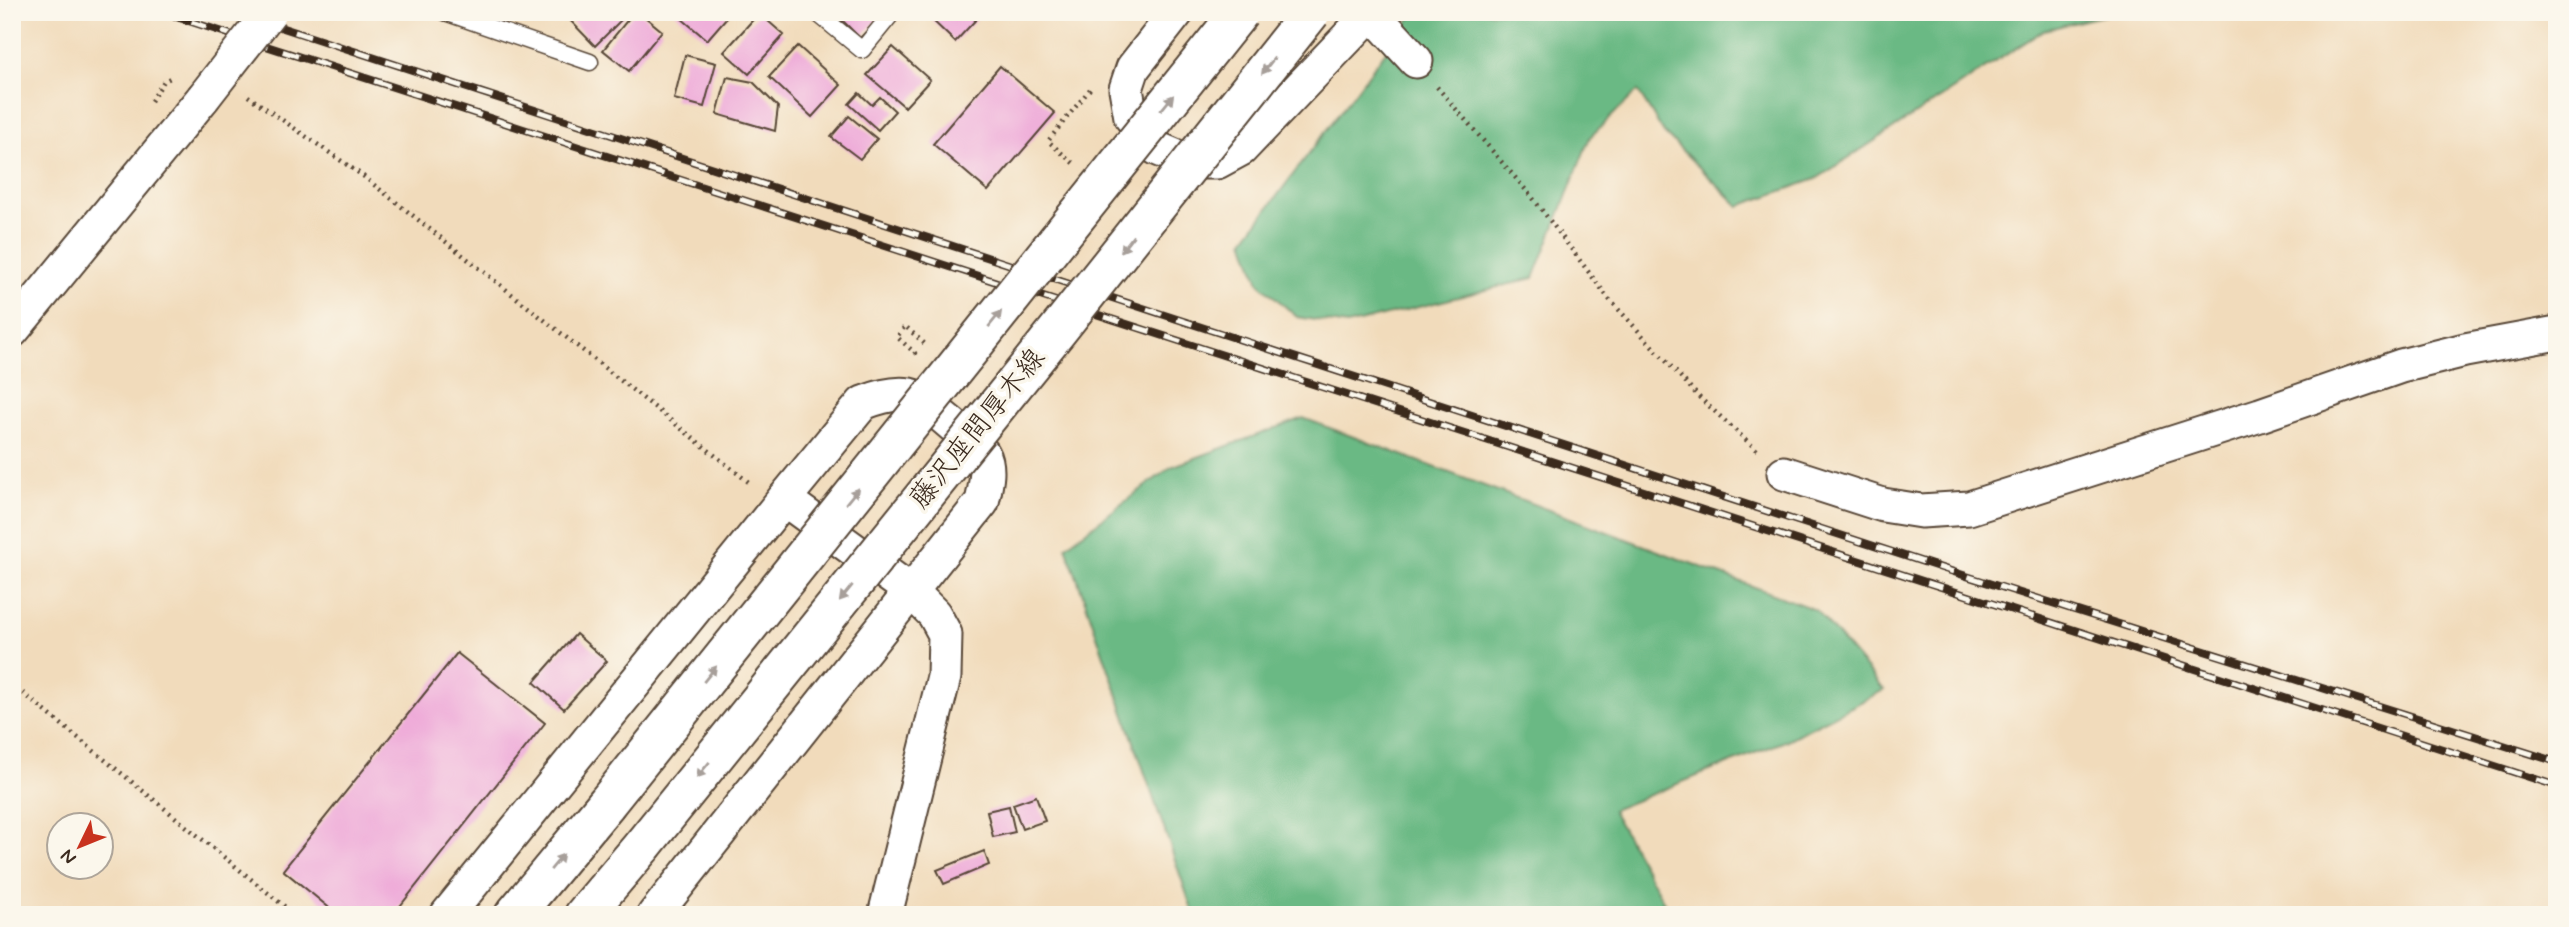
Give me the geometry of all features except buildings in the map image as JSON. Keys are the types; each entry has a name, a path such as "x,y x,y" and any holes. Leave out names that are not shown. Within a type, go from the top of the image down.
{"main road":[{"name":"藤沢座間厚木線","path":"514,915 1240,12"},
{"name":"藤沢座間厚木線","path":"584,915 1067,319 1311,12"}],"street":[{"path":"12,331 270,12"},
{"path":"1177,12 1133,68 1126,89 1131,117 1156,148 1189,162 1217,162 1241,149 1372,12 1416,61"},
{"path":"1784,473 1883,505 1921,511 1969,508 2248,419 2400,366 2465,350 2557,333"},
{"path":"447,915 863,403 882,395 915,397 983,454 987,479 982,502 654,915"},
{"path":"784,499 912,592 934,614 944,634 944,677 885,915"}],"lane":[{"path":"445,12 590,62"},
{"path":"816,12 862,50 893,12"}],"path":[{"path":"1416,61 1532,197 1609,299 1700,398 1784,473"},
{"path":"150,103 163,81 183,71"},
{"path":"1082,170 1048,141 1097,81"},
{"path":"244,94 363,176 752,484 784,499"},
{"path":"915,352 897,337 905,326 934,352"},
{"path":"12,684 295,915"}],"green space":[{"path":"1415,12 2118,12 2044,30 1816,179 1739,206 1664,133 1638,91 1590,137 1534,278 1347,325 1297,317 1259,283 1244,240"},
{"path":"1303,418 1816,610 1884,690 1785,741 1612,810 1671,915 1194,915 1066,546 1171,467"}],"railway":[{"path":"161,12 2557,786"},
{"path":"234,12 1960,574 2557,762"}]}
